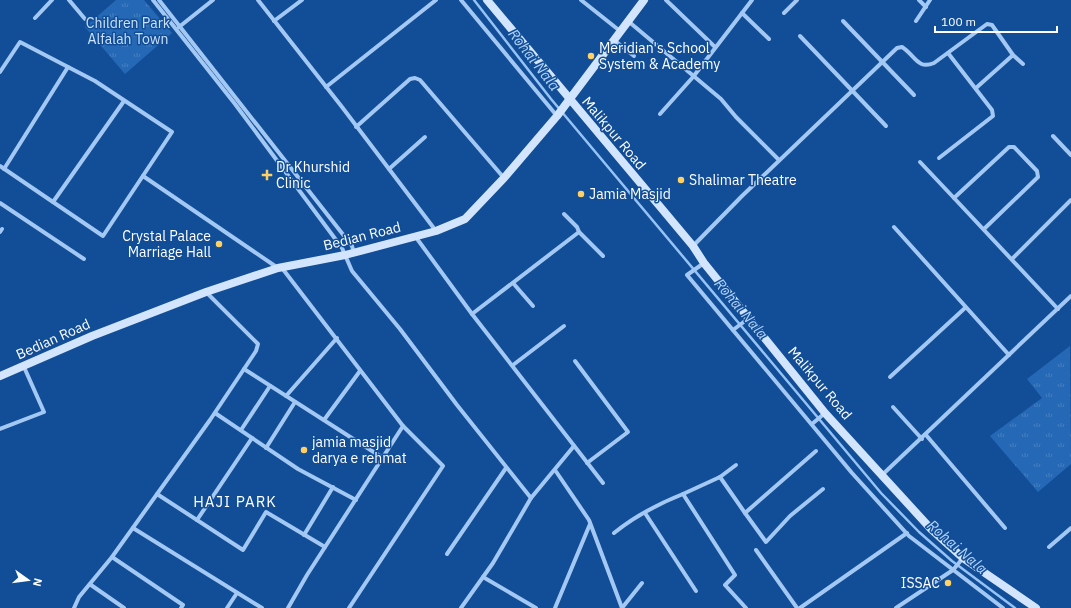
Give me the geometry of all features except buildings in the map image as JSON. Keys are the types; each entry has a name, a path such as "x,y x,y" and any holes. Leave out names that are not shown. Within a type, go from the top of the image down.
{"street":[{"path":"35,18 52,0"},
{"path":"69,0 85,19"},
{"path":"153,0 316,212 342,248 352,271 400,329 506,468 531,498"},
{"path":"159,0 352,246 354,253"},
{"path":"176,30 214,0"},
{"path":"258,0 436,231"},
{"path":"274,21 302,0"},
{"path":"326,87 436,0"},
{"path":"461,0 558,115"},
{"name":"Malikpur Road","path":"487,0 568,102 693,246 702,264 823,414 962,560 1036,608"},
{"path":"581,0 620,31"},
{"name":"Bedian Road","path":"0,376 24,367 92,336 206,292 280,268 354,253 436,231 465,220 504,178 558,115 644,0"},
{"path":"666,0 715,47"},
{"path":"660,114 693,77 752,0"},
{"path":"784,14 797,0"},
{"path":"919,0 926,7"},
{"path":"916,21 930,0"},
{"path":"742,13 769,39"},
{"path":"627,21 721,99 736,117 779,160"},
{"path":"843,21 914,95"},
{"path":"693,246 779,160 897,48 902,47 924,66 934,63 987,24 992,25 1013,55 1023,64"},
{"path":"800,36 886,126"},
{"path":"614,40 634,56"},
{"path":"0,72 20,42 95,82 172,132 102,236 0,166"},
{"path":"939,158 992,116 992,110 948,53"},
{"path":"976,88 1013,55"},
{"path":"4,169 68,67"},
{"path":"356,127 410,80 415,78 420,80 504,178"},
{"path":"53,202 124,101"},
{"path":"1053,136 1071,155"},
{"path":"388,169 426,137"},
{"path":"954,198 1009,146 1017,148 1037,171 1038,177 984,229"},
{"path":"920,162 1058,308"},
{"path":"143,176 280,268 337,338 360,371 403,426 443,466 349,608"},
{"path":"1012,259 1071,200"},
{"path":"0,203 84,259"},
{"path":"316,212 321,207"},
{"path":"564,214 577,227 579,232 603,256"},
{"path":"894,227 965,308 1009,355"},
{"path":"472,314 579,232"},
{"path":"415,236 472,314 513,365 602,483"},
{"path":"702,264 687,275 735,329 813,423 852,473 907,533 1003,608"},
{"path":"513,283 533,306"},
{"path":"74,608 79,597 91,585 158,494 215,413 256,351 258,344 206,292"},
{"path":"882,476 1070,298"},
{"path":"890,377 965,308"},
{"path":"735,329 747,320"},
{"path":"513,365 564,326"},
{"path":"286,396 337,338"},
{"path":"575,361 628,432 587,463"},
{"path":"0,429 44,412 24,367"},
{"path":"244,369 383,458"},
{"path":"324,420 360,371"},
{"path":"241,430 270,386"},
{"path":"266,448 295,402"},
{"path":"893,407 922,438"},
{"path":"215,413 298,469 356,500"},
{"path":"813,423 823,414"},
{"path":"288,608 325,547 403,426"},
{"path":"926,435 1005,528"},
{"path":"197,520 252,438"},
{"path":"462,608 483,577 531,498 574,446"},
{"path":"745,514 816,451"},
{"path":"614,533 625,524 658,504 720,477 736,465"},
{"path":"447,554 506,468"},
{"path":"555,470 590,524 622,608 642,583"},
{"path":"720,477 766,542 790,516 824,489"},
{"path":"304,535 333,487"},
{"path":"158,494 243,550 266,512 325,547"},
{"path":"683,494 736,575 725,585 746,608"},
{"path":"645,513 696,591"},
{"path":"555,608 590,524"},
{"path":"133,528 262,608"},
{"path":"1049,547 1071,529"},
{"path":"756,550 798,608 907,533"},
{"path":"112,557 183,605 181,608"},
{"path":"896,608 903,606 953,570 962,560"},
{"path":"483,577 536,608"},
{"path":"91,585 124,608"},
{"path":"227,608 237,593"}],"green space":[{"name":"Children Park Alfalah Town","path":"116,0 144,0 172,33 125,74 85,27"},
{"path":"1070,346 1071,464 1038,492 990,436 1042,398 1027,379"}],"waterway":[{"name":"Rohai Nala","path":"474,0 551,99 881,493 919,532 952,561 1015,608"}],"place":[{"name":"Meridian's School System & Academy","path":"591,56"},
{"name":"Dr Khurshid Clinic","path":"267,175"},
{"name":"Shalimar Theatre","path":"681,180"},
{"name":"Jamia Masjid","path":"581,194"},
{"name":"Crystal Palace Marriage Hall","path":"219,244"},
{"name":"jamia masjid darya e rehmat","path":"304,450"},
{"name":"ISSAC","path":"948,583"}],"district":[{"name":"HAJI PARK","path":"235,502"}]}
